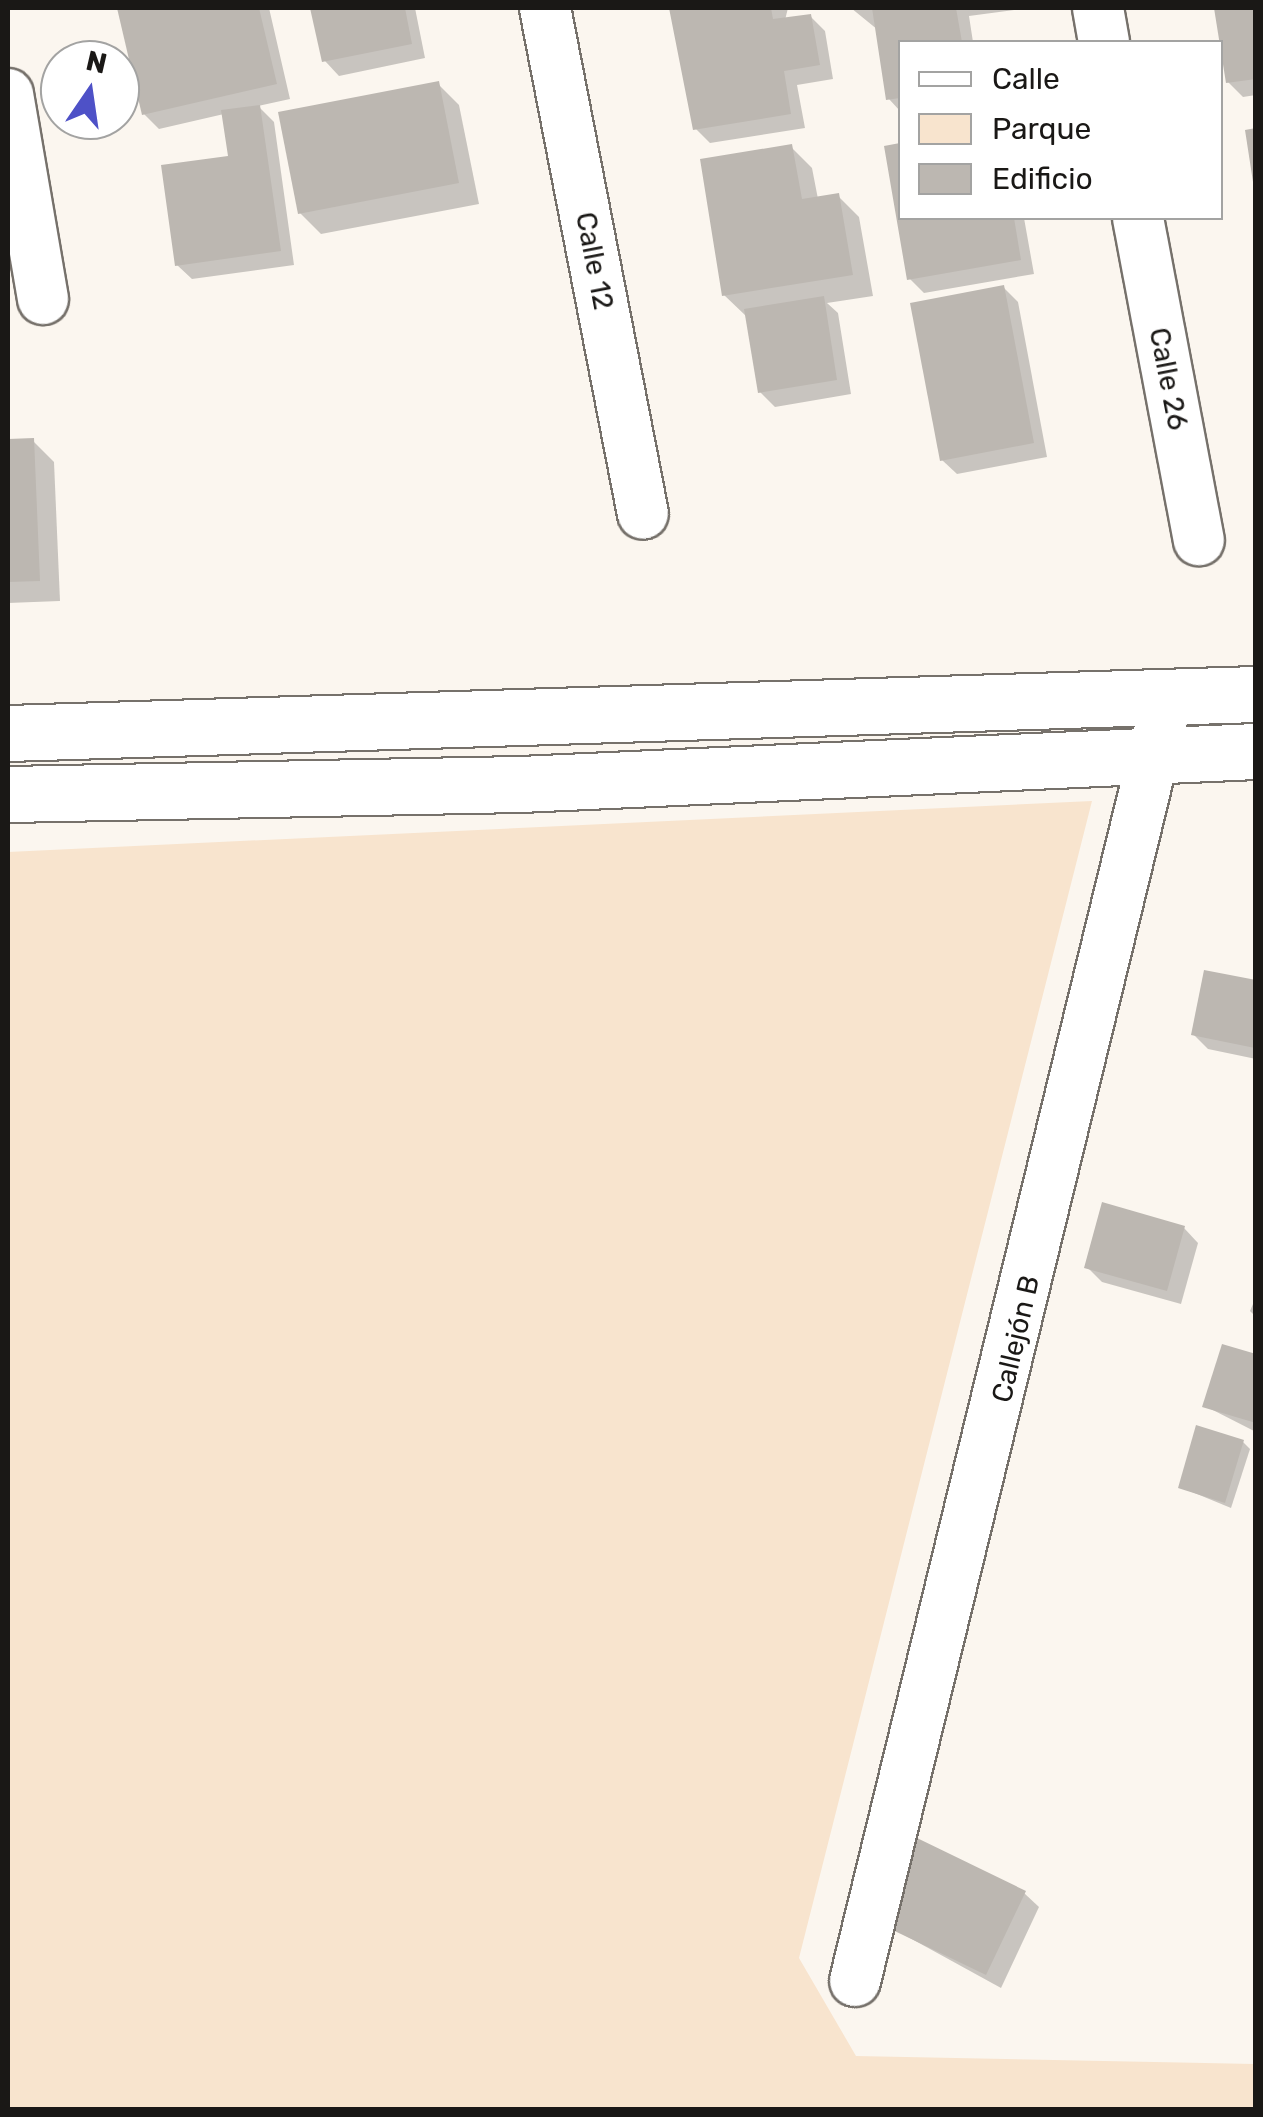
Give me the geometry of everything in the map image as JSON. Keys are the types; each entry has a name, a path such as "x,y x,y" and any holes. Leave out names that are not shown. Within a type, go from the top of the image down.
{"main road":[{"path":"8,733 202,734 1256,694"},
{"path":"8,794 520,784 1256,751"}],"street":[{"name":"Calle 12","path":"545,8 643,514"},
{"path":"1098,8 1104,40"},
{"path":"8,94 43,300"},
{"name":"Calle 26","path":"1138,220 1199,540"},
{"name":"Callejón B","path":"854,1981 1156,755 1167,695"}],"green space":[{"path":"1092,801 799,1958 856,2056 1255,2064 1255,2109 8,2109 8,852"}],"building":[{"path":"117,8 259,8 277,84 142,115 140,40 124,40"},
{"path":"310,8 405,8 412,44 322,62"},
{"path":"669,8 771,8 773,19 811,14 820,65 784,71 791,114 693,130"},
{"path":"872,8 956,8 962,40 898,40 898,98 886,100"},
{"path":"1214,8 1256,8 1256,79 1226,83 1223,40 1219,40"},
{"path":"439,81 459,183 298,214 278,112"},
{"path":"260,105 281,251 175,266 161,165 228,156 221,110"},
{"path":"1256,128 1256,181 1253,182 1245,130"},
{"path":"898,143 898,220 1014,220 1021,260 907,280 884,146"},
{"path":"792,144 802,199 839,193 853,275 722,296 700,159"},
{"path":"1004,285 1034,443 940,461 910,303"},
{"path":"824,296 837,380 758,393 744,309"},
{"path":"34,438 40,581 8,582 8,439"},
{"path":"1204,970 1256,980 1255,1048 1191,1035"},
{"path":"1102,1202 1185,1226 1167,1291 1084,1268"},
{"path":"1222,1344 1256,1354 1256,1423 1202,1407"},
{"path":"1196,1425 1244,1440 1225,1503 1178,1488"},
{"path":"917,1838 1026,1891 986,1975 876,1922"}]}
